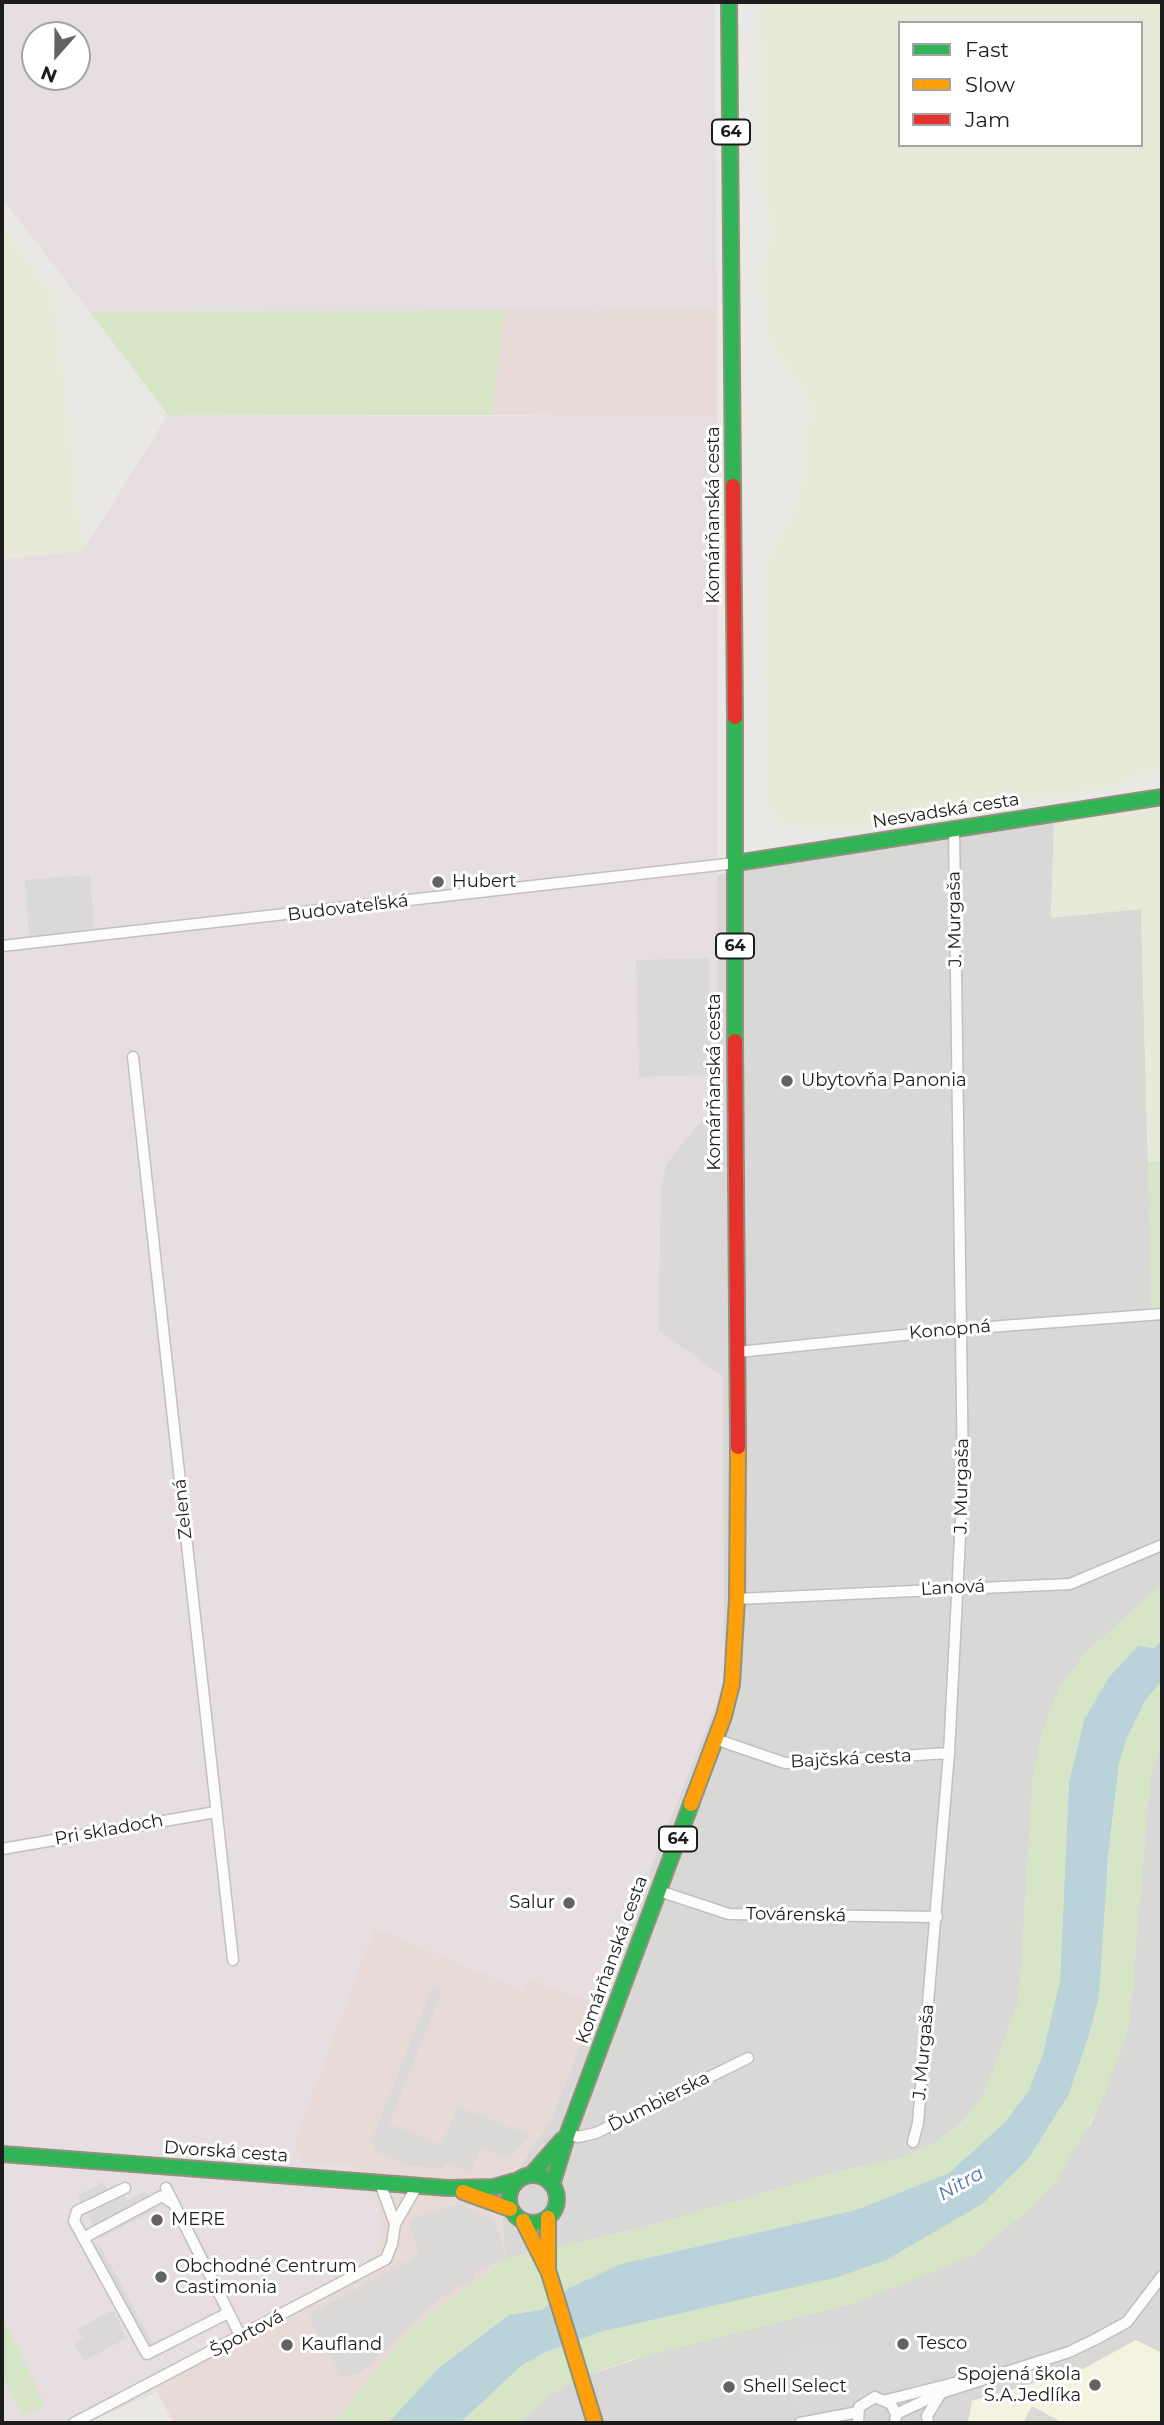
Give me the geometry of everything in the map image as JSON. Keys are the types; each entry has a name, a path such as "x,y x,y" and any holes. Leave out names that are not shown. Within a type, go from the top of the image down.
{"main road":[{"name":"Komárňanská cesta","path":"552,2185 568,2133 715,1739 732,1684 737,1599 738,1352 729,2"},
{"name":"Nesvadská cesta","path":"736,863 1162,797"},
{"name":"Komárňanská cesta","path":"532,2174 568,2133"},
{"name":"Dvorská cesta","path":"2,2154 448,2188 494,2187 515,2181"},
{"name":"64","path":"515,2181 532,2174"},
{"path":"532,2174 545,2178 552,2185"},
{"path":"510,2209 508,2194 515,2181"},
{"name":"64","path":"548,2270 548,2218 557,2202 552,2185"},
{"name":"Dvorská cesta","path":"448,2188 510,2209"},
{"name":"64","path":"510,2209 523,2221 548,2270 578,2375 597,2421"},
{"path":"523,2221 536,2223 548,2218"}],"street":[{"name":"J. Murgaša","path":"913,2142 918,2123 937,1917 960,1587 963,1479 962,1329 954,828"},
{"name":"Budovateľská","path":"2,946 736,863"},
{"name":"Zelená","path":"133,1058 233,1960"},
{"name":"Konopná","path":"738,1352 962,1329 1162,1314"},
{"name":"Ľanová","path":"737,1599 1070,1584 1162,1545"},
{"name":"Bajčská cesta","path":"715,1739 785,1763 950,1753"},
{"name":"Pri skladoch","path":"2,1849 216,1812"},
{"name":"Továrenská","path":"659,1891 729,1914 937,1917"},
{"name":"Ďumbierska","path":"568,2133 578,2137 596,2133 748,2058"},
{"path":"169,2167 167,2195 241,2337"},
{"path":"380,2183 395,2224"},
{"name":"Športová","path":"74,2423 386,2259 393,2244 395,2224 417,2186"},
{"path":"125,2188 78,2211 74,2221 147,2354 228,2313"},
{"path":"83,2238 167,2195"},
{"path":"896,2418 941,2393 1069,2352 1126,2322 1162,2276"},
{"path":"805,2422 858,2412 869,2399 887,2400 933,2387 979,2379"},
{"path":"928,2423 927,2416 941,2393"},
{"path":"887,2400 896,2418 907,2423"},
{"path":"858,2412 858,2423"},
{"path":"805,2422 825,2423"}],"shaded area":[{"path":"2,2 714,2 717,309 90,312 2,198"},
{"path":"760,2 1162,2 1162,776 1142,774 1115,786 823,831 779,822 767,805 765,573 772,546 797,506 805,472 804,436 813,406 770,344 763,274 772,231 762,177"},
{"path":"2,225 54,294 83,551 2,559"},
{"path":"717,309 717,417 492,415 505,310"},
{"path":"168,415 717,417 718,1108 696,1126 667,1163 661,1185 658,1330 723,1376 724,1673 718,1699 597,2004 528,1978 523,1990 374,1927 294,2143 300,2157 308,2163 352,2166 376,2198 383,2231 374,2257 313,2294 150,2376 157,2392 86,2423 2,2423 2,559 83,551"},
{"path":"1162,807 1162,1161 1148,1162 1141,909 1051,918 1054,823"},
{"path":"1054,823 1051,917 1141,909 1152,1313 1162,1314 1162,1584 1086,1653 1059,1688 1033,1778 1019,2000 985,2092 962,2123 931,2145 908,2156 830,2174 646,2227 505,2259 501,2194 550,2122 718,1699 658,1330 718,1108 716,875"},
{"path":"90,875 95,933 29,938 25,880"},
{"path":"709,958 711,1075 639,1077 636,960"},
{"path":"718,1108 715,1211 723,1376 658,1330 661,1185 667,1163 696,1126"},
{"path":"1162,1744 1162,2423 519,2423 551,2394 577,2379 661,2351 1091,2124 1129,2027 1150,1776"},
{"path":"374,1927 523,1990 528,1978 597,2004 550,2122 501,2194 505,2259 410,2329 334,2423 174,2423 149,2377 313,2294 352,2166 308,2163 300,2158 294,2143"},
{"path":"433,1986 442,1990 389,2124 442,2145 458,2106 531,2135 508,2158 481,2148 471,2172 446,2163 443,2168 411,2166 376,2152 372,2140"},
{"path":"103,2182 110,2195 121,2190 127,2200 146,2191 157,2209 101,2238 77,2196"},
{"path":"458,2204 495,2220 505,2259 474,2273 475,2280 456,2288 426,2309 362,2372 341,2378 308,2315 419,2255 410,2225 415,2217"},
{"path":"99,2244 153,2344 143,2348 90,2249"},
{"path":"113,2310 127,2338 84,2361 74,2343 83,2338 78,2329"},
{"name":"Spojená škola S.A.Jedlíka","path":"1136,2340 1162,2353 1162,2423 968,2423 972,2401 1083,2369"},
{"path":"828,2342 830,2348 837,2346 842,2366 835,2368 837,2376 829,2395 791,2405 789,2399 781,2401 771,2370 791,2363 788,2354"},
{"path":"1032,2406 1063,2423 1023,2423"}],"green space":[{"path":"505,310 492,415 168,415 90,312"},
{"path":"1162,1161 1162,1314 1152,1314 1148,1162"},
{"path":"1162,1584 1162,1640 1154,1648 1138,1646 1109,1677 1084,1720 1069,1782 1060,1981 1042,2057 1028,2092 1004,2123 949,2173 856,2210 621,2264 569,2288 542,2311 509,2315 388,2423 334,2423 410,2329 505,2259 646,2227 830,2174 908,2156 931,2145 962,2123 985,2092 1019,2000 1033,1778 1041,1735 1059,1688 1086,1653"},
{"path":"1162,1681 1162,1744 1150,1776 1129,2027 1102,2101 1057,2180 1032,2207 974,2255 855,2303 630,2360 577,2379 551,2394 519,2423 460,2423 521,2366 546,2352 600,2332 838,2277 886,2260 982,2204 1029,2158 1069,2094 1089,2035 1119,1764 1126,1740 1146,1699"},
{"path":"2,2315 45,2405 22,2416 2,2377"}],"water":[{"name":"Nitra","path":"1162,1640 1162,1681 1146,1699 1126,1740 1119,1764 1108,1858 1099,1996 1089,2035 1069,2094 1029,2158 982,2204 886,2260 838,2277 600,2332 546,2352 521,2366 460,2423 388,2423 440,2367 509,2315 542,2310 569,2288 621,2264 856,2210 949,2173 1004,2123 1028,2092 1042,2057 1060,1981 1069,1782 1084,1720 1109,1677 1138,1646 1154,1648"}],"traffic: fast":[{"path":"729,2 733,486"},
{"path":"735,717 735,1041"},
{"path":"736,863 1162,797"},
{"path":"552,2185 568,2133 691,1804"},
{"path":"532,2174 562,2140"},
{"path":"2,2154 448,2188 494,2187 515,2181"},
{"path":"533,2175 542,2176 550,2182 556,2190 557,2199 556,2208 550,2216 542,2222 533,2223 524,2222 516,2216 510,2208 509,2199 510,2190 516,2182 524,2176 533,2175"}],"traffic: slow":[{"path":"691,1804 724,1716 732,1684 737,1599 738,1447"},
{"path":"463,2192 510,2209"},
{"path":"548,2218 548,2270 595,2423"},
{"path":"523,2221 547,2269"}],"traffic: jam":[{"path":"733,486 735,717"},
{"path":"735,1041 738,1447"}],"place":[{"name":"Hubert","path":"438,882"},
{"name":"Ubytovňa Panonia","path":"787,1081"},
{"name":"Salur","path":"569,1903"},
{"name":"MERE","path":"157,2220"},
{"name":"Obchodné Centrum Castimonia","path":"161,2277"},
{"name":"Tesco","path":"903,2344"},
{"name":"Kaufland","path":"287,2345"},
{"name":"Spojená škola S.A.Jedlíka","path":"1095,2385"},
{"name":"Shell Select","path":"729,2387"}]}
